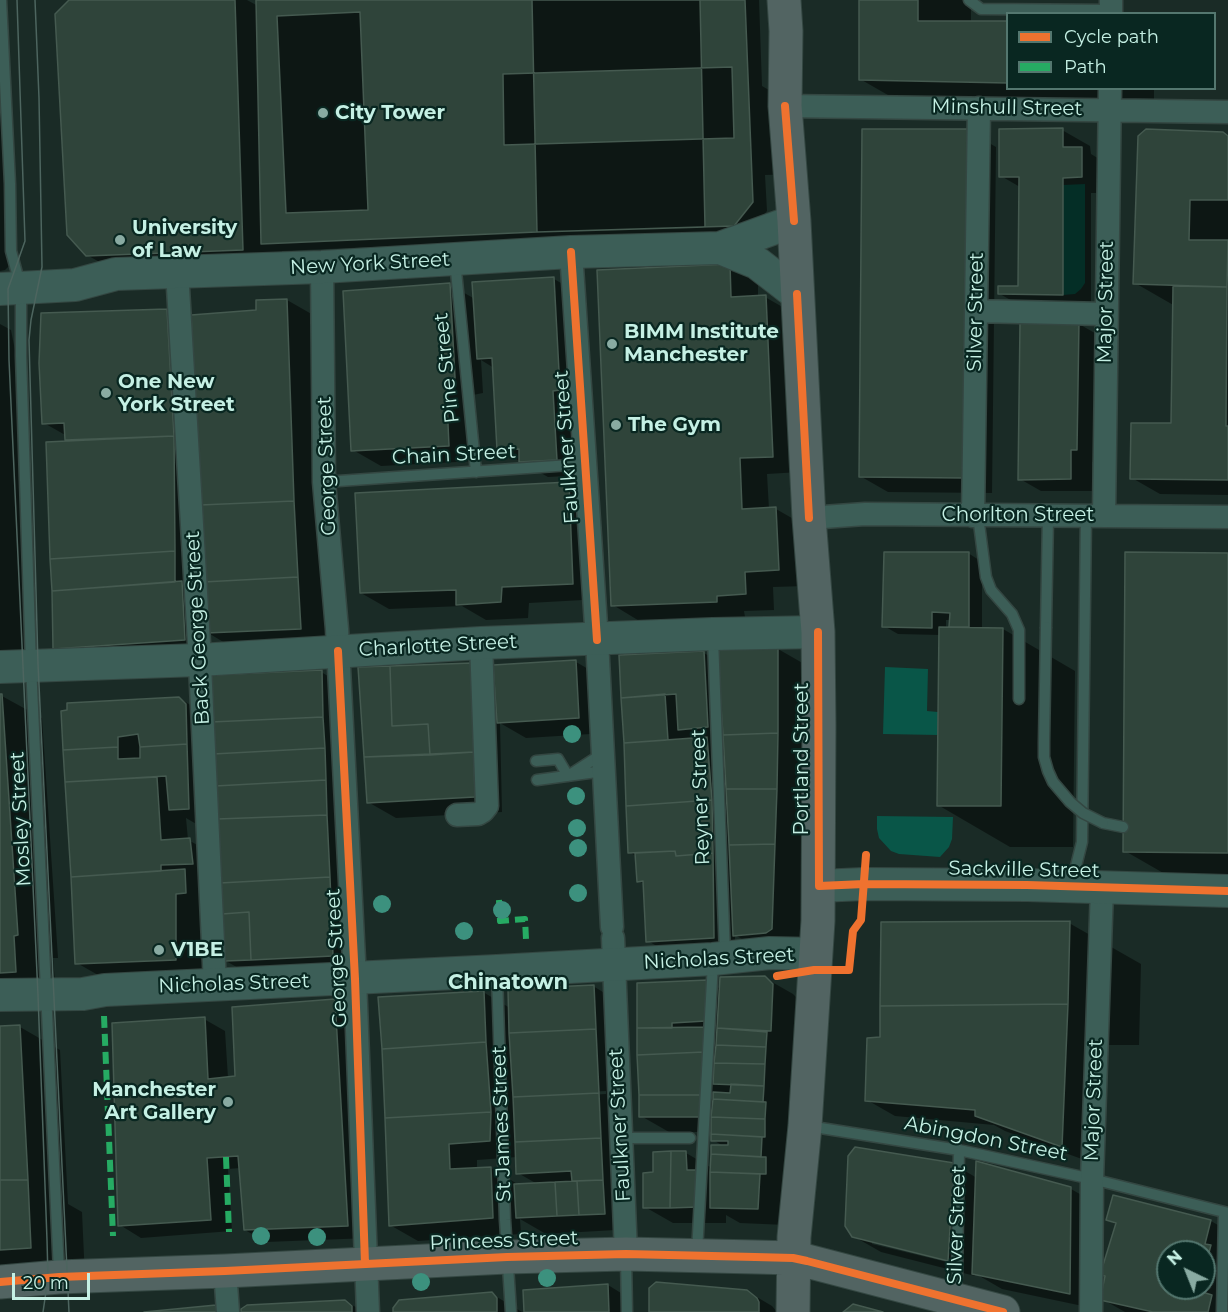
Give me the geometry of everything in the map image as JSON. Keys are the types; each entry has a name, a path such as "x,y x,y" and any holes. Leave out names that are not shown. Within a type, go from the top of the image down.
{"main road":[{"name":"Portland Street","path":"784,0 785,106 794,220 809,519 818,632 819,886 805,1126 793,1258 793,1312"},
{"name":"Princess Street","path":"0,1282 59,1277 507,1257 697,1255 793,1258 1003,1312"}],"street":[{"name":"Minshull Street","path":"785,106 979,108 1109,99 1228,112"},
{"name":"Major Street","path":"1095,515 1105,314 1109,99"},
{"name":"Silver Street","path":"975,516 979,108"},
{"name":"New York Street","path":"11,288 75,285 116,274 322,267 571,252 720,248 794,220"},
{"name":"New York Street","path":"720,248 757,263 797,294"},
{"name":"Faulkner Street","path":"571,252 597,640 626,1254"},
{"name":"George Street","path":"322,267 324,482 338,651 355,979 368,1312"},
{"name":"Back George Street","path":"177,271 215,985"},
{"path":"976,311 1105,314"},
{"name":"Chorlton Street","path":"809,519 865,514 1228,518"},
{"name":"Charlotte Street","path":"18,666 199,660 338,651 713,634 818,632"},
{"path":"457,815 478,814 487,806 481,644"},
{"name":"Sackville Street","path":"819,886 899,884 1228,891"},
{"name":"Major Street","path":"1087,887 1092,1179 1091,1312"},
{"name":"Nicholas Street","path":"0,995 83,994 105,990 497,971 613,943 719,959 770,953 816,954"},
{"path":"225,1271 228,1312"}],"lane":[{"name":"Mosley Street","path":"1,0 9,173 11,288 21,356 18,666 47,995 59,1277"},
{"path":"969,0 981,9 1111,8"},
{"name":"Pine Street","path":"455,260 476,472"},
{"name":"Chain Street","path":"324,482 585,464"},
{"name":"Major Street","path":"1087,887 1082,842 1095,515"},
{"path":"975,516 986,577 991,590 1012,614 1019,630 1019,699"},
{"path":"1048,516 1044,757 1053,782 1070,802 1083,813 1103,823 1124,827"},
{"name":"Reyner Street","path":"697,1255 719,959 713,634"},
{"path":"536,761 558,759 568,776"},
{"path":"537,780 568,776 603,762"},
{"path":"568,776 603,762"},
{"name":"St James Street","path":"497,971 511,1312"},
{"name":"Abingdon Street","path":"805,1126 959,1150 1092,1179 1226,1213"},
{"path":"621,1138 690,1138"},
{"name":"Silver Street","path":"954,1300 957,1276 959,1150"},
{"path":"1222,1312 1226,1213"},
{"name":"Faulkner Street","path":"626,1254 627,1312"}],"green space":[{"path":"1085,184 1085,283 1075,294 1063,295 1063,185"},
{"path":"885,667 928,669 927,711 938,712 938,735 883,734"},
{"path":"877,816 953,817 952,839 949,847 940,857 899,854 891,851 879,838"}],"building":[{"path":"69,0 235,0 243,250 86,256 67,235 55,14"},
{"path":"256,0 745,0 753,202 734,226 261,244"},
{"path":"532,0 700,0 705,227 537,232"},
{"path":"859,0 918,0 918,21 1006,21 1006,83 859,80"},
{"name":"City Tower","path":"360,12 368,210 286,213 277,16"},
{"path":"732,67 734,138 504,145 503,74"},
{"path":"1063,128 1063,147 1082,147 1082,177 1063,178 1063,295 998,294 998,286 1018,286 1019,177 999,177 999,129"},
{"path":"862,129 969,129 965,478 859,477"},
{"path":"1146,129 1223,132 1228,136 1228,200 1190,200 1189,240 1228,240 1227,287 1133,284 1138,136"},
{"path":"730,264 731,297 766,295 773,457 740,458 742,509 776,507 779,570 745,572 746,594 717,596 717,602 611,606 597,270"},
{"path":"554,277 560,390 553,391 557,460 519,462 519,449 497,450 492,358 477,359 472,282"},
{"path":"450,283 455,378 446,379 449,446 351,451 343,291"},
{"path":"1173,286 1227,287 1228,480 1130,479 1131,423 1171,423"},
{"path":"287,299 294,501 200,505 191,315 256,310 256,300"},
{"name":"One New York Street","path":"167,309 174,436 65,440 64,423 42,424 39,363 41,313"},
{"path":"1079,322 1077,450 1071,450 1071,479 1018,480 1020,323"},
{"path":"174,436 175,551 50,559 46,442"},
{"path":"569,482 573,584 502,587 501,602 456,605 456,590 360,593 355,493"},
{"path":"294,501 298,577 203,582 200,505"},
{"path":"175,551 175,582 52,591 50,559"},
{"path":"884,552 969,552 969,627 949,627 950,613 932,612 932,628 882,627"},
{"path":"1125,552 1228,553 1228,853 1123,852"},
{"path":"298,577 301,629 206,633 203,582"},
{"path":"182,581 185,640 53,649 52,591"},
{"path":"939,627 1003,628 1001,806 937,806"},
{"path":"778,647 778,733 723,735 717,650"},
{"path":"704,651 708,727 678,730 676,694 621,698 619,655"},
{"path":"576,660 579,718 497,723 493,665"},
{"path":"472,663 474,752 430,755 428,724 392,726 390,666"},
{"path":"390,666 392,726 428,724 430,755 364,757 358,667"},
{"path":"322,670 323,717 211,722 209,675"},
{"path":"0,694 2,694 18,935 14,936 16,972 0,973"},
{"path":"665,694 668,740 624,743 621,698"},
{"path":"179,697 186,704 187,744 140,747 138,734 118,737 118,747 63,750 61,711 67,710 67,703"},
{"path":"323,717 325,748 213,754 211,722"},
{"path":"778,733 777,789 726,789 723,735"},
{"path":"707,737 712,800 626,806 624,743"},
{"path":"187,744 189,809 169,810 166,776 65,782 63,750 118,747 118,759 140,758 140,747"},
{"path":"325,748 326,780 215,786 213,754"},
{"path":"474,752 475,797 367,803 364,757"},
{"path":"157,777 161,840 190,838 193,864 161,865 161,871 71,877 65,782"},
{"path":"326,780 327,815 217,819 215,786"},
{"path":"726,789 777,789 775,844 729,845"},
{"path":"712,800 713,853 676,856 675,851 628,853 626,806"},
{"path":"327,815 330,877 220,883 217,819"},
{"path":"775,844 772,929 766,933 733,936 729,845"},
{"path":"675,851 676,856 713,853 714,938 646,942 643,881 637,882 635,853"},
{"path":"185,869 186,893 176,894 176,960 75,964 71,877"},
{"path":"330,877 333,956 251,960 249,912 222,914 220,883"},
{"path":"249,912 251,960 225,961 222,914"},
{"path":"1070,921 1068,1004 880,1006 881,922"},
{"path":"765,976 773,984 771,1031 717,1028 720,977"},
{"path":"708,980 706,1021 672,1023 672,1028 637,1028 637,983"},
{"path":"594,985 596,1029 509,1033 508,989"},
{"path":"484,991 486,1042 382,1049 378,997"},
{"name":"Manchester Art Gallery","path":"335,999 348,1226 244,1230 238,1156 207,1158 211,1220 118,1226 112,1023 205,1017 208,1079 235,1076 232,1007"},
{"path":"1068,1004 1062,1147 975,1116 975,1110 865,1101 867,1038 880,1037 880,1006"},
{"path":"20,1025 28,1180 0,1180 0,1026"},
{"path":"705,1027 704,1052 637,1055 637,1028"},
{"path":"717,1028 767,1032 766,1047 716,1045"},
{"path":"596,1029 599,1093 513,1097 509,1033"},
{"path":"486,1042 491,1112 385,1118 382,1049"},
{"path":"716,1045 766,1047 765,1064 714,1063"},
{"path":"704,1052 702,1095 639,1095 637,1055"},
{"path":"714,1063 765,1064 764,1086 713,1084"},
{"path":"731,1084 764,1086 763,1102 713,1099 713,1092 730,1093"},
{"path":"599,1093 601,1138 515,1142 513,1097"},
{"path":"639,1095 702,1095 701,1117 639,1117"},
{"path":"713,1099 766,1102 765,1119 711,1117"},
{"path":"491,1112 490,1141 449,1144 450,1169 491,1167 493,1218 389,1226 385,1118"},
{"path":"711,1117 765,1119 765,1137 711,1134"},
{"path":"711,1134 762,1137 761,1157 711,1154 711,1145 728,1145 728,1141 711,1141"},
{"path":"601,1138 603,1180 572,1181 571,1171 516,1174 515,1142"},
{"path":"855,1147 954,1163 948,1261 852,1237 845,1226 848,1156"},
{"path":"671,1151 670,1208 643,1208 643,1173 653,1172 653,1152"},
{"path":"671,1151 686,1151 687,1170 698,1170 698,1207 670,1208"},
{"path":"711,1154 766,1157 766,1174 710,1172"},
{"path":"976,1161 1071,1187 1070,1294 972,1274"},
{"path":"710,1172 760,1174 758,1209 710,1208"},
{"path":"0,1180 28,1180 31,1248 0,1250"},
{"path":"603,1180 605,1214 579,1215 577,1181"},
{"path":"577,1181 579,1215 557,1216 555,1182"},
{"path":"555,1182 557,1216 516,1218 514,1184"},
{"path":"1113,1195 1211,1220 1206,1240 1156,1240 1156,1300 1211,1300 1208,1312 1153,1312 1100,1300 1105,1276 1100,1275 1116,1223 1106,1220"},
{"path":"656,1282 747,1290 757,1298 759,1312 649,1312 649,1288"},
{"path":"608,1284 609,1312 524,1312 523,1290"},
{"path":"492,1292 497,1298 497,1312 393,1312 399,1300"},
{"path":"345,1300 352,1306 352,1312 241,1312 241,1309 247,1305"},
{"path":"853,1304 883,1312 843,1312"},
{"path":"216,1305 220,1312 144,1312"}],"tram line":[{"path":"17,0 25,241 8,289 9,360 47,1240 48,1278 43,1312"},
{"path":"35,0 42,267 29,340 38,664 69,1312"}],"marked path":[{"path":"499,900 500,921 525,919 526,939"},
{"path":"104,1016 113,1236"},
{"path":"226,1157 229,1232"}],"cycle path":[{"path":"785,106 794,221"},
{"path":"571,252 597,640"},
{"path":"797,294 809,518"},
{"path":"818,632 819,886 1027,885 1228,891"},
{"path":"338,651 355,979 365,1263"},
{"path":"777,976 814,970 849,970 853,931 861,920 866,855"},
{"path":"0,1282 59,1277 507,1257 626,1254 793,1258 1003,1312"}],"place":[{"name":"City Tower","path":"323,113"},
{"name":"University of Law","path":"120,240"},
{"name":"BIMM Institute Manchester","path":"612,344"},
{"name":"One New York Street","path":"106,393"},
{"name":"The Gym","path":"616,425"},
{"name":"V1BE","path":"159,950"},
{"name":"Manchester Art Gallery","path":"228,1102"}],"district":[{"name":"Chinatown","path":"508,983"}]}
